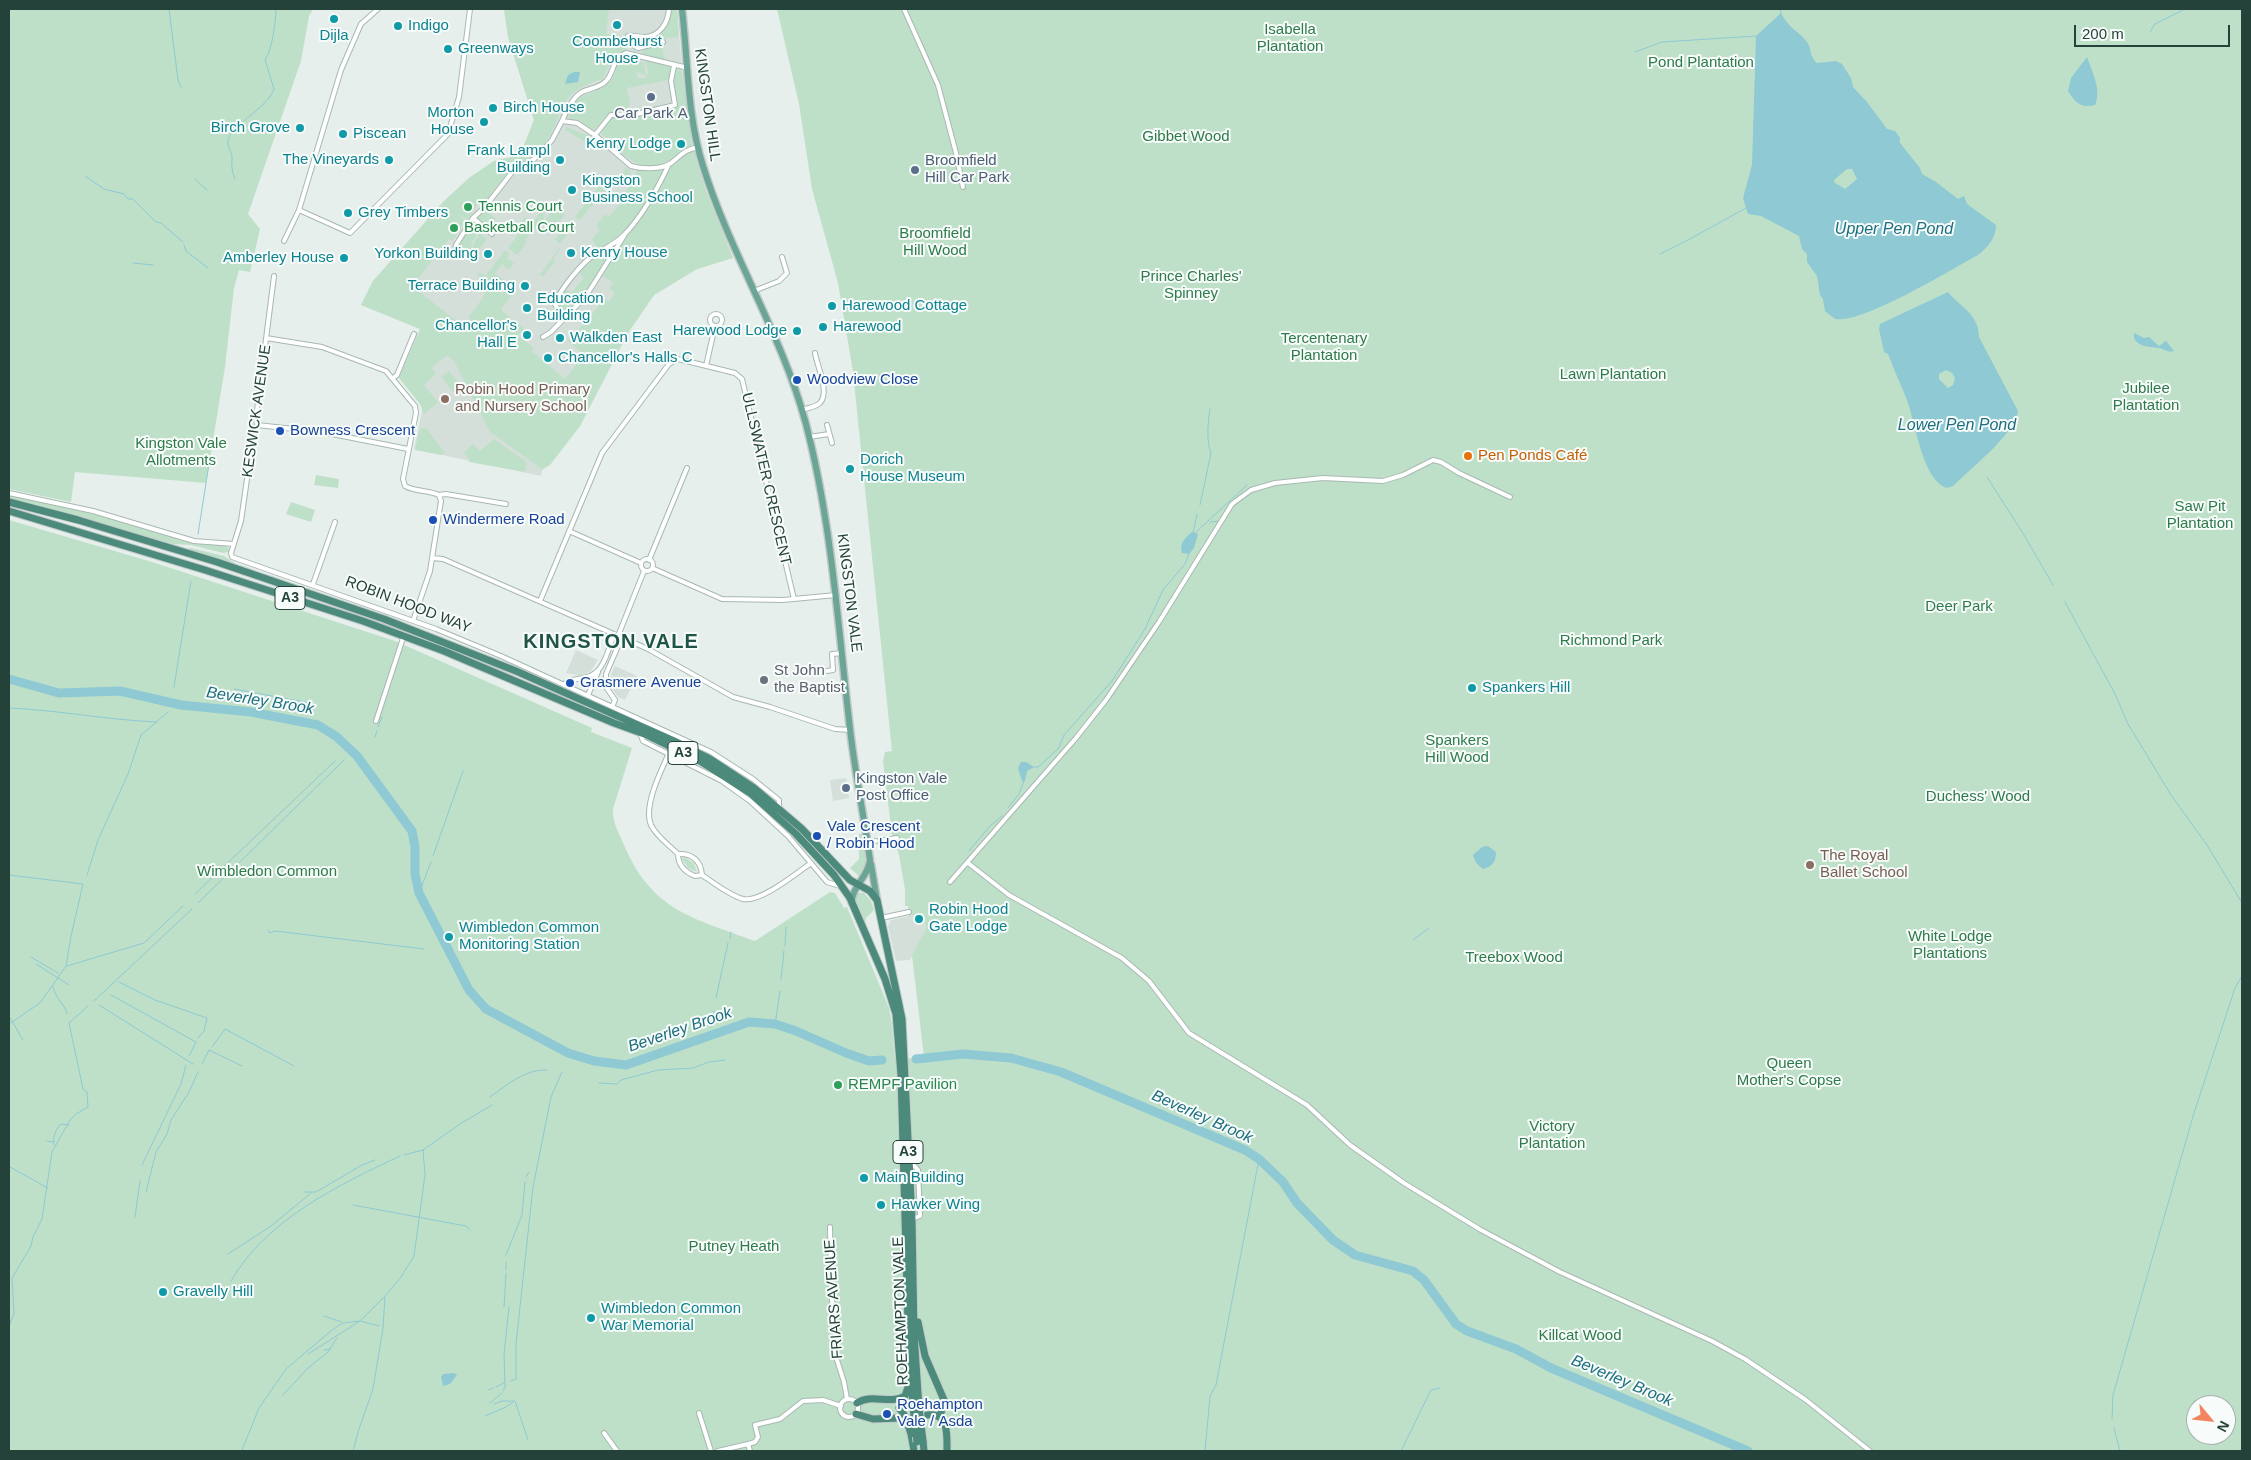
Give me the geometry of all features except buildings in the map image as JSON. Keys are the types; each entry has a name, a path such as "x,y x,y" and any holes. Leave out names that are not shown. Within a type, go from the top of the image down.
{"highway":[{"name":"ROBIN HOOD WAY","path":"9,502 78,520 217,562 384,619 459,648 674,740 728,770 779,808 812,839 848,878 858,885"},
{"name":"ROBIN HOOD WAY","path":"9,511 205,570 404,635 640,733 700,761 750,793 801,839 842,886 853,904"},
{"name":"A3","path":"858,885 870,891 877,900 899,1019"},
{"name":"A3","path":"853,904 868,945 888,985 899,1019"},
{"name":"ROEHAMPTON VALE","path":"899,1019 912,1219 916,1407"},
{"name":"ROEHAMPTON VALE","path":"899,1019 911,1377 920,1441 924,1451"},
{"name":"A3","path":"913,1285 922,1347 944,1400 940,1417 946,1426 947,1451"},
{"name":"A3","path":"888,1401 905,1396 911,1377"},
{"path":"857,1403 868,1399 888,1401 899,1408 905,1416 914,1451"},
{"path":"856,1414 873,1419 901,1418"},
{"path":"927,1414 940,1417"},
{"name":"ROEHAMPTON VALE","path":"918,1451 920,1441"}],"main road":[{"name":"KINGSTON HILL","path":"682,9 698,147 714,196 752,289"},
{"name":"KINGSTON VALE","path":"752,289 779,348 802,410 819,484 836,595 850,730 877,900"},
{"path":"853,904 852,895 868,870 870,860"}],"street":[{"path":"284,240 299,210 341,70 361,24 378,9"},
{"path":"299,210 347,232 353,232 448,134 459,97 470,9"},
{"path":"663,42 639,48 631,44 628,36 644,37 657,32 666,23 668,9"},
{"path":"904,9 938,85 963,187"},
{"path":"638,55 639,48"},
{"path":"454,257 456,245 473,218 485,207 513,171 534,159 552,140 575,98 582,92 602,85 608,80 616,60 626,53 688,68"},
{"path":"595,135 611,115 637,114 675,106 671,81 674,66"},
{"path":"562,120 577,123 595,135 631,166 638,168 661,167 669,164 686,150 698,147"},
{"path":"543,337 586,296 624,234 652,199 669,164"},
{"path":"473,218 492,234"},
{"path":"563,319 555,304 558,295 595,254 610,247 624,234"},
{"path":"752,289 779,280 787,273 782,257"},
{"name":"KESWICK AVENUE","path":"234,544 241,521 254,430 257,424 256,418 274,276"},
{"path":"706,366 715,326"},
{"path":"393,378 397,375 414,334"},
{"path":"266,338 322,347 386,371 393,378 416,409 403,479 405,486 439,495 446,494 506,504"},
{"path":"802,410 817,405 823,398 815,353"},
{"name":"ULLSWATER CRESCENT","path":"540,601 602,453 669,364 678,359 735,373 742,379 794,599"},
{"path":"257,424 322,432 408,448"},
{"path":"827,425 832,443"},
{"path":"809,437 829,434"},
{"path":"950,882 1076,738 1106,700 1159,622 1232,504 1238,499 1259,487 1302,479 1389,480 1433,460 1441,462 1458,473 1510,497"},
{"path":"649,560 687,468"},
{"path":"9,493 93,510 194,541 234,544"},
{"path":"414,621 430,572 441,501 439,495"},
{"path":"313,584 335,522"},
{"path":"569,531 641,563"},
{"name":"ROBIN HOOD WAY","path":"234,544 231,553 232,557 313,584 454,636 613,705 711,752 753,779 779,800 779,808"},
{"path":"432,558 443,559 668,659 733,697 770,707 835,729 850,730"},
{"path":"641,563 645,559 649,560"},
{"path":"649,560 652,562 652,568"},
{"path":"641,563 644,571"},
{"path":"652,568 722,599 794,599 836,595"},
{"path":"644,571 652,568"},
{"path":"613,705 615,700 606,687 606,674 618,636 644,571"},
{"path":"376,721 404,635"},
{"path":"588,694 618,636"},
{"path":"827,671 833,670 832,654 828,649"},
{"path":"832,654 843,653"},
{"path":"564,685 569,680 584,680 599,670"},
{"name":"ROBIN HOOD WAY","path":"640,733 642,740 722,782 750,801 788,836 828,883 842,886"},
{"path":"669,753 651,798 648,814 654,830 678,854 691,856 698,861 702,875"},
{"path":"884,840 896,838"},
{"path":"868,843 876,841"},
{"path":"678,854 678,862 688,873 696,876 702,875 736,896 749,900 767,892 811,863"},
{"path":"968,863 1009,895 1122,958 1149,981 1189,1033 1217,1052 1306,1105 1355,1149 1404,1183 1481,1230 1560,1272 1712,1341 1745,1358 1806,1400 1870,1451"},
{"path":"881,918 909,912"},
{"name":"FRIARS AVENUE","path":"830,1227 831,1287 836,1360 844,1382 847,1399"},
{"path":"847,1399 853,1400 857,1403 858,1407 856,1414 851,1417 844,1415 840,1410 847,1399"},
{"path":"718,1451 757,1440 755,1425 787,1415 804,1401 823,1400 841,1406"},
{"path":"699,1413 711,1451"},
{"path":"604,1432 617,1451"},
{"path":"748,1444 750,1451"}],"shaded area":[{"path":"504,9 677,9 684,93 693,147 706,191 733,258 697,269 654,295 628,333 580,426 550,465 542,470 541,476 414,449 423,407 399,378 420,329 361,305 373,281 443,202 469,178 494,161 520,155 534,120 508,37"},
{"path":"576,650 598,660 591,671 581,676 566,673"},
{"path":"615,666 637,676 625,700 618,697 611,687 611,675"},
{"path":"846,778 849,798 833,801 830,780"},
{"path":"924,913 926,930 910,960 896,961 888,926 891,920"}],"green space":[{"name":"Kingston Vale Allotments","path":"9,9 313,9 309,16 301,61 248,214 260,229 250,272 239,270 234,288 225,367 206,483 75,472 71,502 9,489"},
{"path":"504,9 609,9 606,34 621,36 627,48 613,58 602,79 585,86 566,101 548,139 536,153 507,174 485,203 480,201 467,220 456,213 466,221 452,241 449,239 416,281 415,288 461,325 464,322 467,325 471,320 468,318 484,296 484,281 477,275 479,272 488,277 486,275 505,250 510,254 507,258 514,263 509,270 502,264 494,274 516,289 502,308 502,311 524,328 518,336 533,347 532,351 565,379 584,355 568,341 603,299 609,302 615,292 609,289 613,282 602,276 626,235 654,199 670,166 687,151 693,149 706,191 733,258 697,269 654,295 628,333 580,426 550,465 542,469 490,432 454,361 447,355 432,368 436,374 424,385 438,402 424,414 420,404 399,378 420,329 361,305 373,281 443,202 469,178 494,161 520,155 534,120 508,37"},
{"path":"670,9 677,9 679,37 662,39 663,54 665,55 664,61 641,53 644,49 643,45 639,46 633,41 633,37 644,38 664,28 670,15"},
{"name":"Richmond Park","path":"777,9 2242,9 2242,1451 9,1451 9,520 152,562 395,641 592,728 591,732 632,748 613,814 616,827 624,845 635,867 648,885 661,898 694,918 755,941 830,892 835,893 844,908 847,907 889,1008 895,1060 924,1057 912,955 926,929 924,913 909,916 908,906 905,906 905,889 899,855 892,835 883,761 885,752 892,751 853,372 838,283 812,189 799,104"},
{"path":"628,57 635,58 644,63 646,76 637,72 637,78 646,78 648,72 642,57 672,67 669,80 627,88 630,105 626,109 610,113 595,129 571,120 568,114 575,102 610,82 620,60"},
{"path":"676,69 682,71 692,146 656,166 638,164 622,153 601,133 610,120 616,116 637,116 675,107 672,82"},
{"path":"566,127 592,137 587,143 565,130"},
{"path":"625,166 631,172 626,184 621,176 624,173"},
{"path":"665,168 646,203 629,226 609,244 598,249 592,239 600,230 596,226 605,214 609,217 628,195 626,191 632,183 637,170"},
{"path":"599,186 605,191 579,220 575,217"},
{"path":"546,205 548,208 543,215 545,217 525,240 527,242 517,255 508,248 518,235 514,232 525,217 530,220 527,224 530,226"},
{"path":"550,207 558,208 565,214 554,229 545,221 550,214 548,212"},
{"path":"483,209 498,220 491,220 485,225 477,219 477,216"},
{"path":"571,219 575,224 560,244 555,239"},
{"path":"471,223 475,223 482,228 472,242 470,260 465,256 465,252 459,244"},
{"path":"480,233 487,239 473,257 473,245"},
{"path":"617,243 586,293 565,314 560,307 560,298 566,289 571,293 584,278 579,273 595,257 610,250"},
{"path":"560,247 553,259 555,261 543,277 540,275"},
{"path":"449,371 464,389 456,395 441,377"},
{"path":"426,428 445,453 441,455 415,450 420,429"},
{"path":"494,439 525,461 527,464 525,472 469,462 469,458 464,453 473,444 480,451"},
{"path":"316,475 339,479 338,488 314,485"},
{"path":"9,495 93,513 188,542 225,545 229,549 228,552 223,553 191,545 173,544 9,498"},
{"path":"291,502 315,510 311,522 286,514"},
{"path":"191,548 224,556 235,563 188,549"},
{"path":"859,834 862,834 868,863 860,877 850,868 859,859"},
{"path":"684,857 694,863 697,872 688,868 682,859"},
{"path":"858,893 864,893 871,901 874,910 866,918 865,923 855,897"}],"water":[{"name":"Upper Pen Pond","path":"1781,13 1807,42 1817,63 1836,61 1842,64 1851,78 1853,87 1887,129 1895,131 1900,138 1900,143 1920,168 1922,174 1958,199 1964,196 1967,204 1996,225 1993,238 1985,249 1978,255 1928,283 1865,313 1848,318 1835,319 1825,311 1817,276 1807,262 1807,254 1802,249 1799,236 1761,216 1748,214 1743,198 1752,165 1756,36","holes":["1847,169 1852,169 1857,179 1845,189 1835,183 1834,180"]},
{"path":"2087,57 2097,87 2095,105 2090,106 2079,104 2068,91 2071,78"},
{"path":"580,72 578,82 565,84 568,75"},
{"name":"Lower Pen Pond","path":"1948,292 1976,322 1979,337 2018,411 2009,430 2000,441 1953,486 1947,488 1939,483 1926,463 1907,400 1888,354 1884,352 1879,329 1880,324","holes":["1946,370 1952,373 1955,378 1953,385 1948,388 1939,379 1939,374"]},
{"path":"2134,333 2144,338 2149,337 2159,346 2166,341 2174,351 2142,345 2136,341"},
{"path":"1192,532 1198,534 1194,548 1189,554 1182,553 1182,544"},
{"path":"1021,762 1026,762 1034,767 1027,771 1025,781 1022,781 1018,768"},
{"path":"1488,846 1496,852 1495,859 1491,865 1483,869 1476,863 1473,855 1482,847"},
{"path":"454,1373 457,1375 450,1384 443,1386 441,1377 443,1374"}],"waterway":[{"path":"169,9 178,80 181,87"},
{"path":"235,179 232,170 232,156 228,145 230,136 241,123 264,103 274,89 265,60 272,43 276,9"},
{"path":"1780,9 1781,13"},
{"path":"2150,32 2155,24 2185,9"},
{"path":"1635,52 1662,42 1756,36"},
{"path":"85,176 104,189 124,194 128,199 133,199 156,222 161,223 183,242"},
{"path":"195,179 207,190"},
{"path":"1660,254 1746,208"},
{"path":"184,245 186,251 208,268"},
{"path":"133,263 153,265"},
{"path":"1200,505 1211,453 1208,437 1210,409"},
{"path":"198,534 210,458"},
{"path":"1987,477 2053,585"},
{"path":"1195,533 1247,485"},
{"path":"1193,533 1197,514"},
{"path":"1210,522 1219,521"},
{"path":"1034,767 1038,767 1058,749 1064,735 1112,681 1145,629 1163,590 1185,564 1189,554"},
{"path":"174,687 191,581"},
{"path":"2065,602 2115,694 2128,724 2171,795 2207,845 2242,903"},
{"name":"Beverley Brook","path":"9,679 59,693 120,691 181,705 251,712 318,725 337,737 357,756 412,831 415,847 415,874 419,893 469,990 486,1009 568,1053 594,1061 626,1065 749,1022 775,1024 869,1061 882,1060"},
{"path":"234,689 310,703"},
{"path":"9,708 157,722"},
{"path":"87,875 98,840 128,774 141,735 168,712"},
{"path":"378,727 382,717"},
{"path":"375,737 377,731"},
{"path":"198,903 344,760"},
{"path":"195,894 335,761"},
{"path":"433,856 463,771"},
{"path":"1008,808 1019,794 1024,781"},
{"path":"969,851 989,827 1002,816"},
{"path":"419,893 431,862"},
{"path":"9,875 83,884 66,966 40,1003 9,1024"},
{"path":"67,966 144,943 183,906"},
{"path":"94,1001 192,909"},
{"path":"785,946 786,927"},
{"path":"1413,940 1429,928"},
{"path":"268,930 270,933 275,931 424,949"},
{"path":"730,939 731,932"},
{"path":"716,998 728,943"},
{"path":"781,979 784,951"},
{"path":"31,957 58,973"},
{"path":"36,964 69,985"},
{"path":"2112,1419 2113,1395 2194,1113 2235,988 2242,976"},
{"path":"119,982 155,1000 207,1018 204,1031 198,1038"},
{"path":"53,987 67,1014"},
{"path":"775,1025 780,991"},
{"path":"111,995 196,1042 189,1056"},
{"path":"99,1005 193,1064"},
{"path":"9,1322 14,1314 12,1278 31,1246 33,1237 42,1219 52,1152 70,1120 88,1107 87,1092 83,1089 69,1023 88,1006"},
{"path":"711,1027 714,1011"},
{"path":"9,1016 23,1040"},
{"path":"212,1047 225,1029 294,1066"},
{"path":"202,1064 209,1050 242,1066"},
{"name":"Beverley Brook","path":"916,1059 963,1054 1011,1058 1061,1072 1245,1150 1259,1159 1283,1182 1297,1203 1333,1240 1355,1255 1413,1271 1424,1280 1456,1324 1467,1331 1516,1349 1551,1368 1748,1451"},
{"path":"599,1083 617,1084 621,1080 658,1070 693,1068 709,1062 725,1060"},
{"path":"142,1165 181,1084 186,1065"},
{"path":"490,1097 524,1075 539,1070 547,1070"},
{"path":"146,1192 156,1152 167,1134 171,1120 189,1092 198,1072"},
{"path":"511,1381 516,1379 516,1344 533,1187 551,1097 562,1072"},
{"path":"404,1155 423,1150 460,1124 492,1105"},
{"path":"54,1145 54,1137 59,1126 61,1124 69,1125"},
{"path":"47,1141 53,1142"},
{"path":"353,1451 373,1389 383,1328 385,1296 401,1277 414,1256 425,1175 423,1150"},
{"path":"231,1281 246,1259 263,1240 305,1206 352,1179 400,1156"},
{"path":"1205,1451 1210,1396 1216,1385 1259,1159"},
{"path":"305,1192 316,1192 362,1165 375,1160"},
{"path":"10,1167 48,1188"},
{"path":"526,1177 529,1172"},
{"path":"135,1217 140,1181"},
{"path":"506,1255 522,1215 525,1182"},
{"path":"228,1254 271,1226 311,1193"},
{"path":"353,1205 466,1226 470,1230"},
{"path":"506,1262 506,1270"},
{"path":"504,1307 506,1274"},
{"path":"242,1450 259,1408 286,1369 332,1330 343,1323 360,1321 385,1296"},
{"path":"503,1391 505,1387 504,1354 509,1307"},
{"path":"324,1316 342,1322"},
{"path":"9,1327 11,1321"},
{"path":"308,1354 360,1321 379,1326"},
{"path":"283,1395 308,1368 328,1352 337,1338"},
{"path":"324,1350 330,1349"},
{"path":"496,1387 504,1383"},
{"path":"488,1390 493,1388"},
{"path":"1401,1451 1431,1390 1440,1388"},
{"path":"490,1403 502,1393"},
{"path":"494,1404 502,1401 515,1401 528,1440"},
{"path":"485,1416 513,1402"},
{"path":"2114,1428 2120,1451"}],"place":[{"name":"Dijla","path":"334,19"},
{"name":"Coombehurst House","path":"617,25"},
{"name":"Indigo","path":"398,26"},
{"name":"Greenways","path":"448,49"},
{"name":"Car Park A","path":"651,97"},
{"name":"Birch House","path":"493,108"},
{"name":"Morton House","path":"484,122"},
{"name":"Birch Grove","path":"300,128"},
{"name":"Piscean","path":"343,134"},
{"name":"Kenry Lodge","path":"681,144"},
{"name":"The Vineyards","path":"389,160"},
{"name":"Frank Lampl Building","path":"560,160"},
{"name":"Broomfield Hill Car Park","path":"915,170"},
{"name":"Kingston Business School","path":"572,190"},
{"name":"Tennis Court","path":"468,207"},
{"name":"Grey Timbers","path":"348,213"},
{"name":"Basketball Court","path":"454,228"},
{"name":"Kenry House","path":"571,253"},
{"name":"Yorkon Building","path":"488,254"},
{"name":"Amberley House","path":"344,258"},
{"name":"Terrace Building","path":"525,286"},
{"name":"Harewood Cottage","path":"832,306"},
{"name":"Education Building","path":"527,308"},
{"name":"Harewood","path":"823,327"},
{"name":"Harewood Lodge","path":"797,331"},
{"name":"Chancellor's Hall E","path":"527,335"},
{"name":"Walkden East","path":"560,338"},
{"name":"Chancellor's Halls C","path":"548,358"},
{"name":"Woodview Close","path":"797,380"},
{"name":"Robin Hood Primary and Nursery School","path":"445,399"},
{"name":"Bowness Crescent","path":"280,431"},
{"name":"Pen Ponds Café","path":"1468,456"},
{"name":"Dorich House Museum","path":"850,469"},
{"name":"Windermere Road","path":"433,520"},
{"name":"St John the Baptist","path":"764,680"},
{"name":"Grasmere Avenue","path":"570,683"},
{"name":"Spankers Hill","path":"1472,688"},
{"name":"Kingston Vale Post Office","path":"846,788"},
{"name":"Vale Crescent / Robin Hood","path":"817,836"},
{"name":"The Royal Ballet School","path":"1810,865"},
{"name":"Robin Hood Gate Lodge","path":"919,919"},
{"name":"Wimbledon Common Monitoring Station","path":"449,937"},
{"name":"REMPF Pavilion","path":"838,1085"},
{"name":"Main Building","path":"864,1178"},
{"name":"Hawker Wing","path":"881,1205"},
{"name":"Gravelly Hill","path":"163,1292"},
{"name":"Wimbledon Common War Memorial","path":"591,1318"},
{"name":"Roehampton Vale / Asda","path":"887,1414"}],"district":[{"name":"KINGSTON VALE","path":"611,642"}],"park label":[{"name":"Isabella Plantation","path":"1290,38"},
{"name":"Pond Plantation","path":"1701,63"},
{"name":"Gibbet Wood","path":"1186,137"},
{"name":"Broomfield Hill Wood","path":"935,242"},
{"name":"Prince Charles' Spinney","path":"1191,286"},
{"name":"Tercentenary Plantation","path":"1324,348"},
{"name":"Lawn Plantation","path":"1613,375"},
{"name":"Jubilee Plantation","path":"2146,398"},
{"name":"Saw Pit Plantation","path":"2200,516"},
{"name":"Deer Park","path":"1959,607"},
{"name":"Spankers Hill Wood","path":"1457,750"},
{"name":"Duchess' Wood","path":"1978,797"},
{"name":"Wimbledon Common","path":"267,872"},
{"name":"White Lodge Plantations","path":"1950,946"},
{"name":"Treebox Wood","path":"1514,958"},
{"name":"Queen Mother's Copse","path":"1789,1072"},
{"name":"Victory Plantation","path":"1552,1136"},
{"name":"Putney Heath","path":"734,1247"},
{"name":"Killcat Wood","path":"1580,1336"}]}
